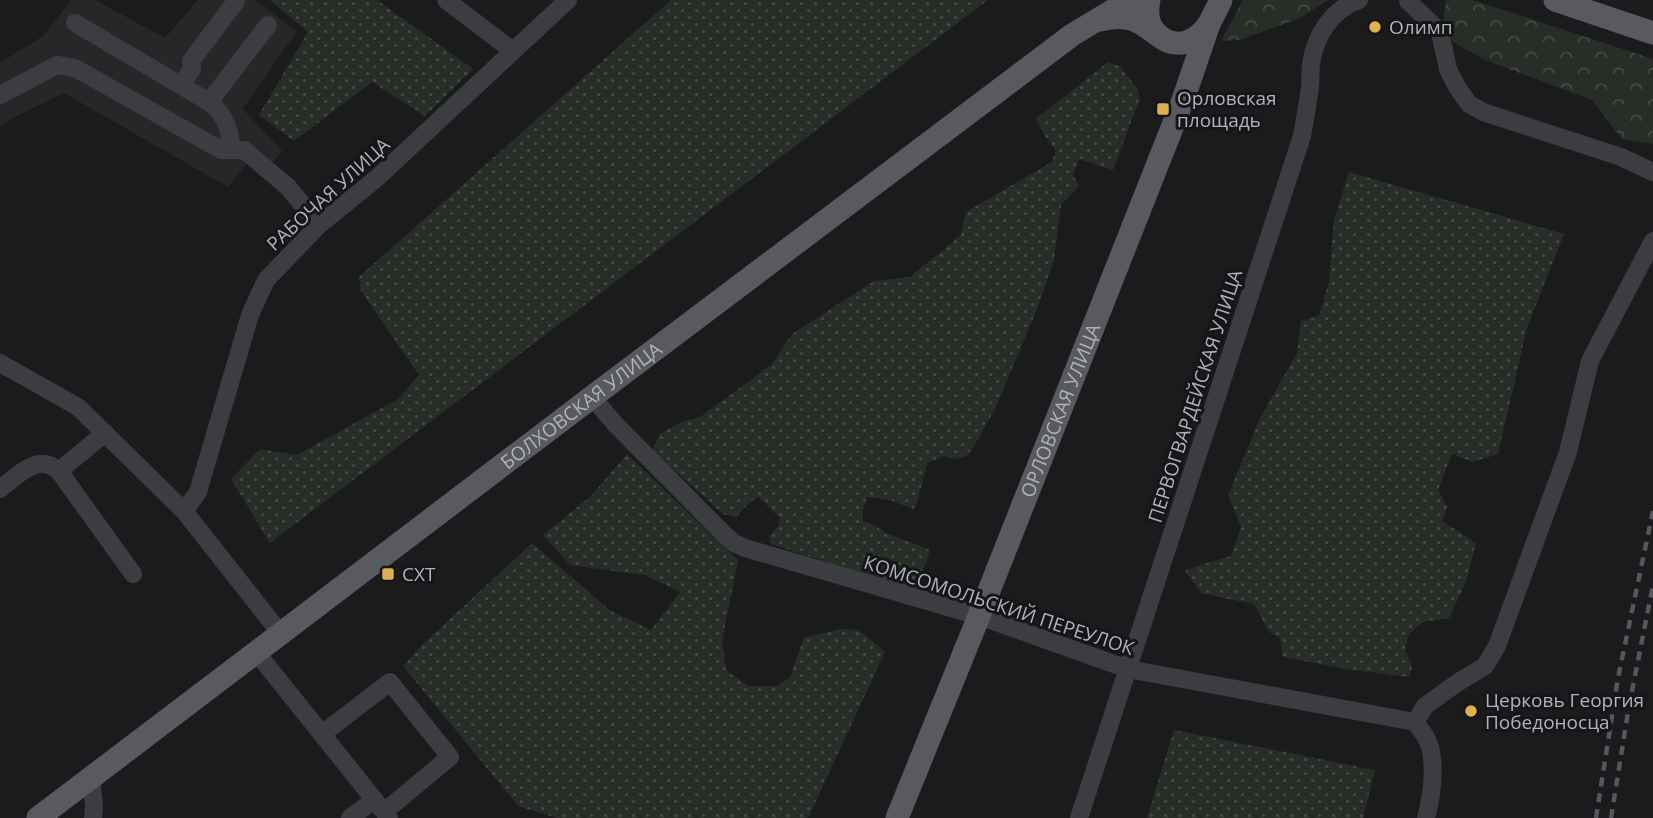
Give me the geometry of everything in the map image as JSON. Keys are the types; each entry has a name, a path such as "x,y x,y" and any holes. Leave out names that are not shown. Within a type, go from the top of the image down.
{"main road":[{"name":"БОЛХОВСКАЯ УЛИЦА","path":"38,818 1079,30 1129,0"},
{"path":"1149,0 1147,18 1153,31 1176,53 1181,63 1185,72 1185,95"},
{"path":"1079,30 1101,19 1116,17 1136,20 1165,40 1187,42 1200,36 1209,24 1212,11 1209,0"},
{"name":"ОРЛОВСКАЯ УЛИЦА","path":"897,818 1185,95 1209,24 1221,0"},
{"path":"1555,0 1653,33"}],"street":[{"path":"446,0 513,51"},
{"name":"РАБОЧАЯ УЛИЦА","path":"184,511 198,492 250,315 266,280 319,225 377,178 568,0"},
{"name":"ПЕРВОГВАРДЕЙСКАЯ УЛИЦА","path":"1079,818 1302,136 1311,62 1317,40 1339,11 1359,0"},
{"path":"1403,0 1408,0 1440,32 1448,69 1469,104 1483,112 1621,157 1653,173"},
{"path":"181,85 192,69 191,61 236,1"},
{"path":"75,23 219,110 228,126 233,150"},
{"path":"209,102 268,25"},
{"path":"0,95 57,65 75,68 221,150 244,150 288,187 319,225"},
{"path":"1426,818 1431,800 1433,767 1427,738 1415,722 1425,706 1485,666 1497,646 1568,452 1590,360 1653,243"},
{"path":"0,363 78,407 184,511 281,634"},
{"name":"КОМСОМОЛЬСКИЙ ПЕРЕУЛОК","path":"592,397 616,425 734,542 745,548 979,616 1128,669 1415,722"},
{"path":"59,471 104,433"},
{"path":"0,489 38,464 47,464 59,471 134,574"},
{"path":"257,653 382,810"},
{"path":"321,734 390,682 450,757 382,810 350,818"},
{"path":"91,778 93,818"}],"shaded area":[{"path":"71,0 95,0 165,38 198,0 255,0 297,31 243,109 282,151 270,166 253,155 228,187 64,93 0,127 0,63 43,36"}],"green space":[{"path":"270,0 377,0 473,69 425,116 372,82 294,141 259,115 308,32"},
{"path":"671,0 988,0 270,543 231,479 260,449 297,455 398,399 419,375 361,291 359,277"},
{"path":"1243,0 1328,0 1296,20 1239,40 1221,41"},
{"path":"1446,0 1473,0 1653,59 1653,144 1622,139 1592,100 1485,60 1453,42 1443,22"},
{"path":"1108,62 1119,66 1137,88 1140,98 1113,170 1079,159 1073,175 1079,186 1061,205 1054,260 1037,309 995,409 966,456 954,459 944,456 927,463 917,504 913,509 890,500 867,497 863,521 930,550 916,591 771,544 769,536 779,525 779,517 759,497 750,502 736,517 723,514 653,451 659,435 681,422 700,417 771,365 792,334 874,281 910,277 961,235 966,212 1052,162 1056,151 1036,119"},
{"path":"1349,172 1564,234 1527,328 1498,454 1473,462 1452,454 1438,490 1447,507 1442,521 1476,543 1466,582 1449,618 1423,622 1409,634 1405,649 1412,667 1409,677 1283,657 1280,638 1269,632 1254,604 1201,593 1185,571 1231,556 1241,527 1228,495 1260,418 1297,353 1301,321 1319,316 1329,282 1334,220"},
{"path":"627,454 738,560 722,641 726,670 748,686 778,686 790,677 804,638 840,629 859,630 885,652 808,818 557,818 518,806 403,666 532,543 611,611 651,630 680,592 645,575 570,565 543,535 591,496"},
{"path":"1174,730 1375,770 1363,818 1147,818"}],"railway":[{"path":"1596,818 1618,678 1653,511"},
{"path":"1611,818 1629,706 1653,585"}],"place":[{"name":"Олимп","path":"1375,27"},
{"name":"Орловская площадь","path":"1163,109"},
{"name":"СХТ","path":"388,574"},
{"name":"Церковь Георгия Победоносца","path":"1471,711"}]}
